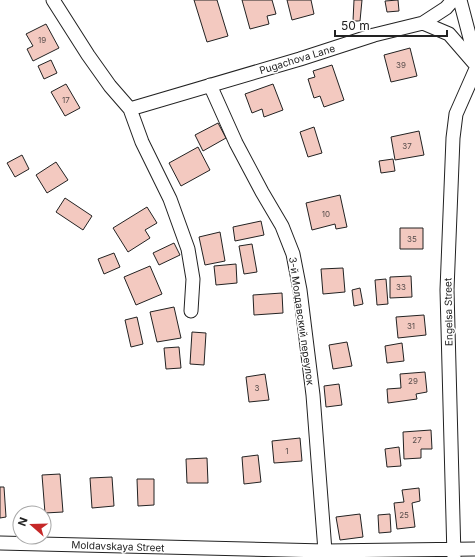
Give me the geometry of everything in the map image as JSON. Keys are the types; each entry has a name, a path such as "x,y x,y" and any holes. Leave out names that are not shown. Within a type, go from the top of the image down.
{"street":[{"path":"53,0 88,55 110,86 130,109 142,142 170,199 188,249 193,279 191,311"},
{"name":"Pugachova Lane","path":"130,109 300,59 374,35 422,23 446,8 453,0"},
{"path":"460,0 475,57"},
{"path":"422,23 449,34 475,64"},
{"name":"Engelsa Street","path":"454,553 447,290 453,138 456,114 475,71"},
{"name":"3-й Молдавский переулок","path":"210,85 240,150 282,226 293,254 300,290 313,395 325,552"},
{"name":"Moldavskaya Street","path":"0,543 325,552 454,553 475,549"}],"building":[{"path":"194,0 217,0 228,36 207,42"},
{"path":"242,0 272,0 276,14 267,16 269,24 250,29"},
{"path":"287,0 311,0 314,14 292,20"},
{"path":"354,0 362,0 360,21 353,21"},
{"path":"398,0 399,11 387,12 385,1"},
{"path":"46,24 59,48 33,61 27,49 33,46 26,34"},
{"path":"410,48 417,76 391,82 384,55"},
{"path":"51,60 57,73 44,79 38,66"},
{"path":"332,65 344,100 324,107 320,96 314,98 308,79 315,77 313,71"},
{"path":"66,84 80,108 65,116 51,92"},
{"path":"273,84 283,110 264,117 262,109 252,113 245,94"},
{"path":"218,123 226,138 203,151 195,135"},
{"path":"314,127 322,153 308,157 300,132"},
{"path":"419,131 424,155 395,160 391,137"},
{"path":"198,147 210,170 181,186 169,163"},
{"path":"22,155 29,169 15,177 7,163"},
{"path":"393,159 395,171 381,173 379,161"},
{"path":"56,162 68,180 47,193 36,175"},
{"path":"340,195 347,227 336,229 335,224 312,230 306,203"},
{"path":"65,198 92,216 83,230 56,212"},
{"path":"147,207 157,223 145,230 150,238 128,252 113,228"},
{"path":"261,221 264,235 235,241 233,227"},
{"path":"400,228 423,228 423,249 400,249"},
{"path":"220,232 225,261 205,265 199,237"},
{"path":"174,243 180,255 159,265 153,253"},
{"path":"252,244 257,272 244,274 239,246"},
{"path":"114,253 120,267 104,274 98,259"},
{"path":"236,264 237,283 216,285 214,266"},
{"path":"150,266 162,294 136,305 124,277"},
{"path":"343,268 345,292 323,294 321,269"},
{"path":"411,276 412,297 390,298 390,277"},
{"path":"386,279 388,304 377,305 375,280"},
{"path":"360,288 363,304 354,306 352,290"},
{"path":"282,293 283,313 254,315 253,295"},
{"path":"174,307 181,338 157,342 150,312"},
{"path":"424,315 426,335 398,338 396,317"},
{"path":"137,317 143,344 131,347 125,320"},
{"path":"192,332 206,333 204,365 190,364"},
{"path":"347,342 352,366 333,369 329,345"},
{"path":"402,343 404,361 387,363 385,346"},
{"path":"179,347 181,368 166,369 164,348"},
{"path":"425,372 427,392 416,394 417,399 388,403 387,389 401,388 400,374"},
{"path":"265,374 269,400 249,402 246,377"},
{"path":"339,384 342,405 326,407 324,386"},
{"path":"431,430 432,449 421,449 421,458 404,459 403,432"},
{"path":"300,438 302,461 274,463 272,441"},
{"path":"399,447 401,466 387,467 385,449"},
{"path":"258,455 261,482 244,484 242,457"},
{"path":"207,458 208,483 187,483 186,459"},
{"path":"60,474 63,512 52,513 52,505 44,505 42,475"},
{"path":"112,477 114,506 92,508 90,478"},
{"path":"137,479 154,479 154,505 138,506"},
{"path":"0,487 4,487 6,517 0,518"},
{"path":"419,488 420,501 412,503 415,527 397,529 394,503 404,502 402,490"},
{"path":"360,514 363,537 340,540 336,517"},
{"path":"390,514 391,532 379,533 378,515"}]}
